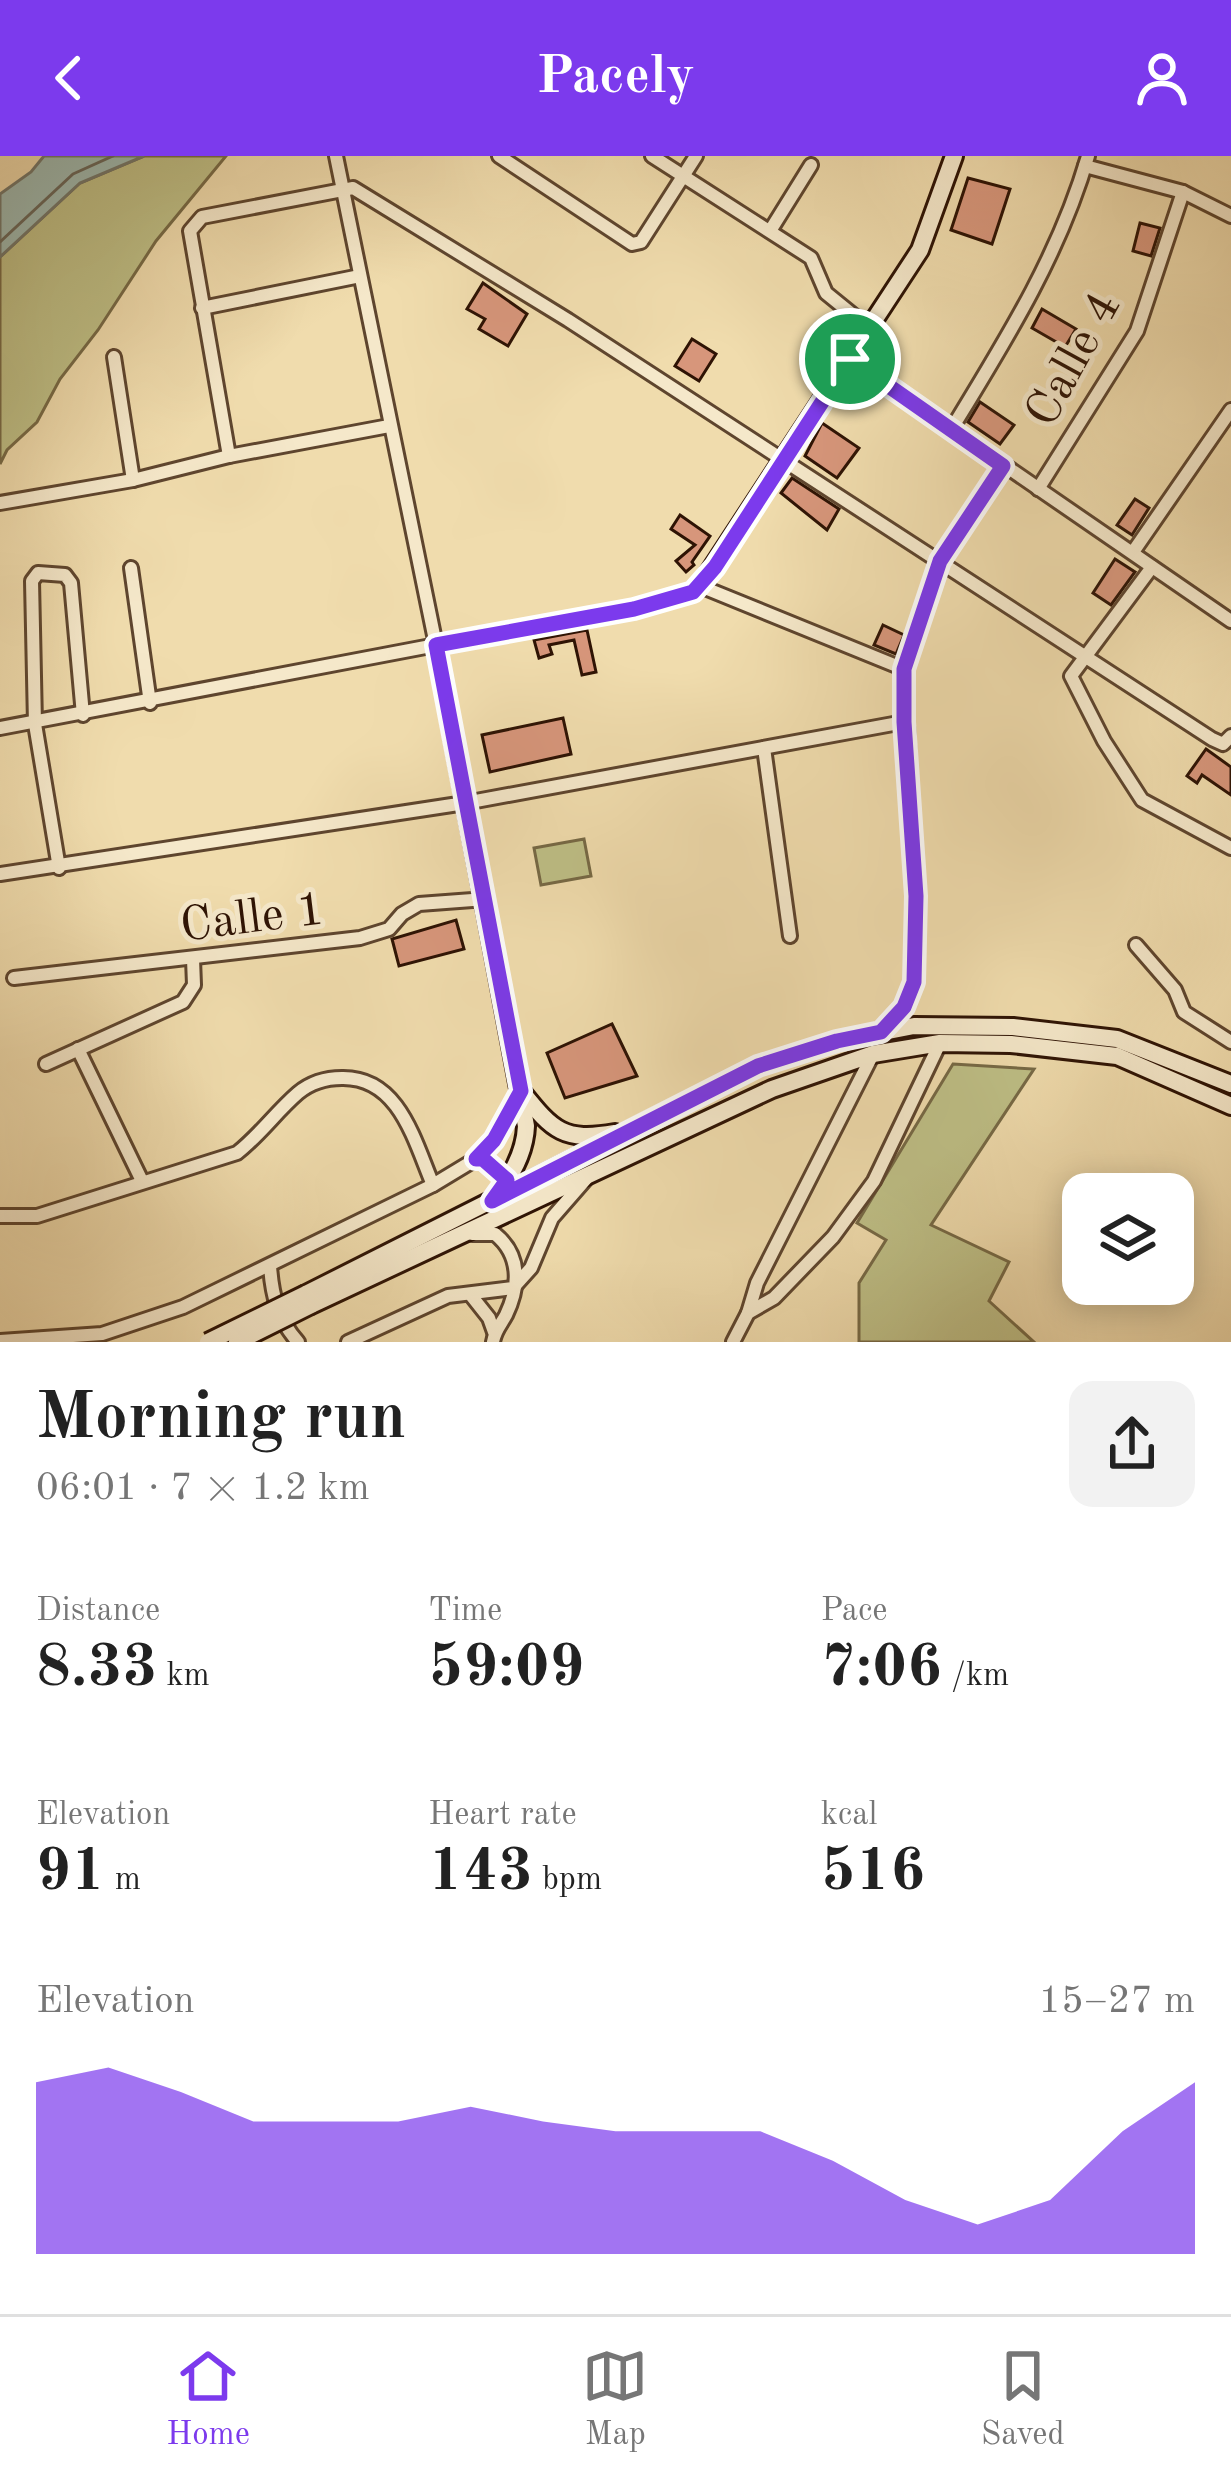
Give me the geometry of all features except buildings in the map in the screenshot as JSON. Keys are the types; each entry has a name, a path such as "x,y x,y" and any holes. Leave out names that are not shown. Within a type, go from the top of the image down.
{"main road":[{"path":"492,1201 526,1142 521,1091 436,645 634,609 700,586 920,250 953,156"},
{"path":"237,1342 492,1201 758,1066 837,1041 914,1026 976,1025 1117,1039 1231,1084"},
{"path":"208,1342 465,1235 595,1169 772,1089 873,1054 940,1043 1011,1044 1117,1057 1231,1106"},
{"path":"521,1091 558,1132 577,1138 615,1133 658,1119"},
{"path":"476,1159 483,1159 507,1180"}],"street":[{"path":"0,728 436,645 336,156"},
{"path":"499,156 632,244 641,242 696,156"},
{"path":"652,156 811,259 826,292 869,328"},
{"path":"951,430 1024,310 1086,161 1183,192 1231,216"},
{"path":"770,231 811,165"},
{"path":"229,455 189,240 196,222 343,187 357,189 1212,739 1223,744 1231,736"},
{"name":"Calle 4","path":"1038,489 1137,331 1183,192"},
{"path":"202,308 360,276"},
{"path":"114,357 134,480"},
{"path":"850,359 1231,621"},
{"path":"1133,552 1231,410"},
{"path":"0,503 389,426"},
{"path":"881,1032 904,1007 914,982 916,896 904,669 940,561 1003,466"},
{"path":"1152,567 1071,676 1104,741 1142,800 1231,848"},
{"path":"131,568 150,703"},
{"path":"59,868 34,724 32,581 38,573 64,575 70,583 83,715"},
{"path":"700,586 904,669"},
{"path":"0,874 465,803 904,722"},
{"path":"764,748 790,936"},
{"name":"Calle 1","path":"14,978 360,938 389,929 419,904 487,899"},
{"path":"1136,945 1175,990 1184,1012 1231,1042"},
{"path":"46,1064 183,1002 194,985 193,959"},
{"path":"748,1313 774,1298 833,1238 874,1181 940,1043"},
{"path":"78,1049 142,1181"},
{"path":"734,1342 757,1283 873,1054"},
{"path":"0,1216 37,1216 237,1154 311,1084 334,1078 362,1078 380,1087 397,1105 433,1185"},
{"path":"0,1340 102,1334 183,1306 271,1266 476,1159 494,1140 521,1091"},
{"path":"348,1342 448,1296 513,1288 531,1268 552,1218 595,1169"},
{"path":"465,1235 495,1234 507,1244 517,1273 508,1311 494,1337"},
{"path":"271,1266 273,1297 298,1342"},
{"path":"470,1294 490,1318 494,1337"}],"green space":[{"path":"144,156 226,156 156,241 60,379 37,422 7,450 0,464 0,257 80,183"},
{"path":"584,839 591,876 541,885 534,848"},
{"path":"953,1064 1034,1069 931,1225 1009,1262 989,1301 1034,1342 859,1342 859,1283 886,1240 857,1223"}],"water":[{"path":"44,156 144,156 80,183 0,257 0,194 31,172"}],"route":[{"path":"850,359 1003,466 940,561 904,669 916,896 912,994 881,1032 758,1066 492,1201 507,1180 483,1159 476,1159 494,1140 521,1091 436,645 634,609 693,592 715,567 850,359"}]}
